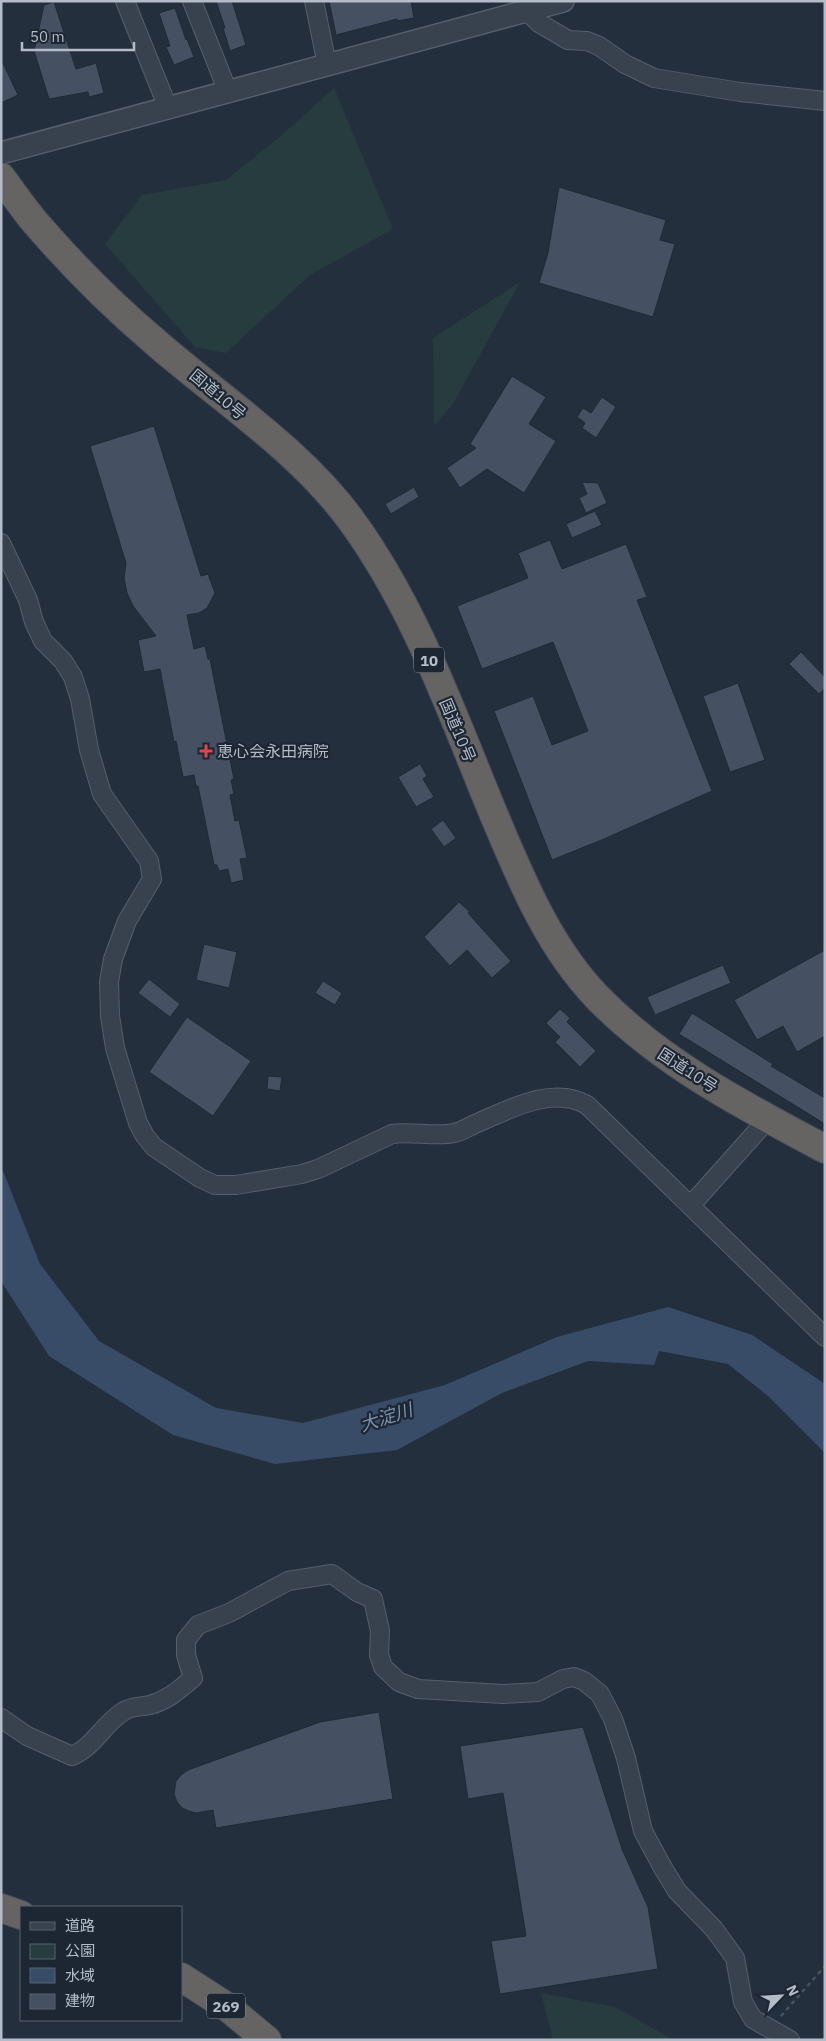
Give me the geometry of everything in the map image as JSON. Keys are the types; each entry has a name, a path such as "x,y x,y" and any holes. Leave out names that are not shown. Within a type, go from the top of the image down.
{"highway":[{"name":"国道10号","path":"1,177 39,228 103,294 150,338 298,461 329,492 351,520 386,572 418,634 514,862 537,911 559,948 595,995 640,1037 682,1068 825,1149"},
{"path":"1,1908 20,1915"},
{"name":"269","path":"182,1978 226,2006 267,2040"}],"street":[{"path":"125,1 168,108"},
{"path":"192,1 228,92"},
{"path":"314,1 327,65"},
{"path":"1,153 563,1"},
{"path":"527,11 539,23 568,40 586,41 599,46 624,64 654,78 740,92 825,101"},
{"path":"1,543 28,600 34,622 43,641 63,661 72,677 80,699 88,750 102,794 149,861 152,880 127,921 113,959 109,982 110,1016 115,1048 138,1123 154,1147 200,1178 215,1185 236,1186 318,1169 392,1134 405,1132 454,1133 519,1105 538,1100 564,1097 578,1100 587,1105 825,1337"},
{"path":"691,1205 768,1118"},
{"path":"1,1718 27,1736 72,1756 83,1752 107,1724 126,1710 151,1705 170,1698 193,1678 186,1655 186,1640 198,1625 229,1613 288,1581 332,1574 357,1592 373,1599 380,1631 379,1655 383,1667 399,1682 418,1689 503,1694 538,1692 563,1679 574,1677 584,1681 600,1694 614,1719 626,1758 643,1831 677,1891 714,1930 735,1958 743,2002 753,2019 790,2040"}],"path":[{"path":"770,2028 825,1966"}],"green space":[{"path":"334,88 393,229 310,275 226,353 195,347 105,244 142,195 226,180 283,134"},
{"path":"520,282 453,404 434,426 433,338"},
{"path":"541,1993 615,2007 674,2040 553,2040"}],"water":[{"name":"大淀川","path":"1,1166 40,1264 99,1341 216,1408 303,1423 445,1385 557,1337 668,1307 752,1335 825,1384 825,1453 768,1396 728,1364 659,1351 654,1365 588,1361 502,1393 397,1450 275,1464 173,1435 49,1356 1,1281"}],"building":[{"path":"216,1 232,1 246,45 230,51"},
{"path":"329,1 411,1 414,18 397,21 397,19 336,35"},
{"path":"54,2 76,69 96,63 104,93 89,97 88,92 49,99 34,51 44,5"},
{"path":"175,8 194,57 174,65 166,47 170,46 159,13"},
{"path":"1,59 18,95 1,103"},
{"path":"559,187 666,220 660,240 675,244 653,317 539,283 548,253"},
{"path":"512,376 546,397 529,424 556,441 524,493 487,469 460,488 447,468 476,448 470,444"},
{"path":"602,397 616,407 596,438 582,428 585,423 577,417 583,408 591,413"},
{"path":"154,426 201,576 208,574 215,593 207,608 199,613 187,615 194,649 205,646 208,659 210,659 234,779 231,780 234,794 230,795 235,821 239,820 247,858 240,859 244,880 231,883 228,869 219,871 217,865 214,865 198,786 196,786 194,775 183,777 176,741 174,742 160,669 144,672 138,640 156,636 133,606 127,593 124,578 126,563 90,446"},
{"path":"582,482 598,483 607,503 586,513 579,498 587,494"},
{"path":"414,487 419,497 391,514 385,504"},
{"path":"595,511 602,525 572,538 566,524"},
{"path":"550,540 562,569 626,544 647,597 637,600 712,791 552,860 494,711 533,696 552,745 588,731 553,642 482,669 457,606 528,578 518,553"},
{"path":"801,652 825,677 825,688 819,694 789,664"},
{"path":"738,683 765,760 730,772 703,696"},
{"path":"420,764 427,776 423,779 434,797 416,807 398,777"},
{"path":"443,820 456,838 444,847 431,829"},
{"path":"459,902 470,912 468,913 511,961 492,978 467,950 450,966 424,937"},
{"path":"204,944 237,952 229,988 196,980"},
{"path":"825,950 825,1036 797,1052 783,1026 757,1040 734,1000"},
{"path":"723,965 731,983 655,1015 647,997"},
{"path":"149,979 180,1004 170,1017 138,993"},
{"path":"323,981 342,993 335,1005 315,993"},
{"path":"560,1009 570,1018 567,1022 596,1051 580,1067 555,1042 560,1037 546,1023"},
{"path":"692,1013 773,1064 771,1066 825,1098 825,1124 679,1034"},
{"path":"187,1017 251,1061 213,1116 149,1072"},
{"path":"268,1076 282,1077 280,1091 267,1089"},
{"path":"379,1712 393,1799 216,1828 213,1810 196,1813 182,1808 177,1802 174,1794 176,1781 188,1770 320,1722"},
{"path":"583,1727 622,1849 648,1907 658,1969 500,1994 491,1941 526,1936 503,1793 468,1799 460,1746"}],"place":[{"name":"恵心会永田病院","path":"206,751"}]}
